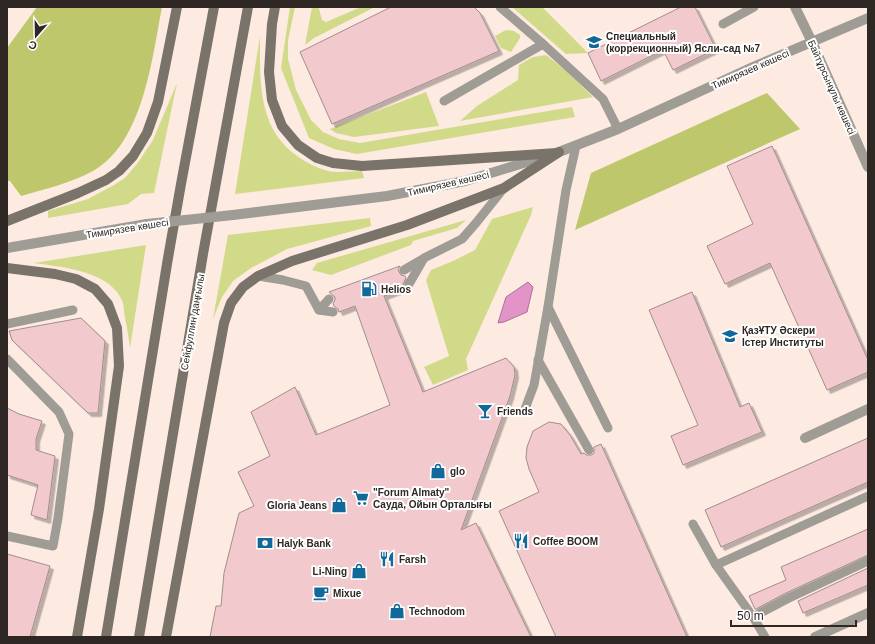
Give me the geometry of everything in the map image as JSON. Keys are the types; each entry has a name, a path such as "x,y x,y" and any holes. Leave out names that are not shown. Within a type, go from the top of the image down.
{"main road":[{"path":"7,221 78,193 106,180 119,171 133,156 147,133 158,102 177,7"},
{"path":"106,637 172,236 214,7"},
{"name":"Сейфуллин даңғылы","path":"138,637 203,254 248,7"},
{"path":"275,7 272,24 269,72 272,100 282,126 298,145 317,158 333,163 362,166 559,152"},
{"path":"166,637 224,323 231,303 243,287 258,276 292,261 407,225 504,188 559,152"},
{"path":"7,268 55,274 76,279 95,289 108,304 117,328 119,366 100,509 77,637"}],"street":[{"name":"Байтұрсынұлы көшесі","path":"795,7 868,167"},
{"name":"Тимирязев көшесі","path":"7,248 147,224 388,196 465,181 576,146 618,129 753,67 866,19"},
{"path":"805,438 868,409"},
{"path":"815,637 868,613"}],"lane":[{"path":"500,7 603,99 618,129"},
{"path":"723,24 754,7"},
{"path":"444,101 543,44"},
{"path":"525,409 534,385 566,190 576,146"},
{"path":"404,270 462,239 504,188"},
{"path":"409,284 424,258"},
{"path":"258,276 306,286 319,310"},
{"path":"319,310 329,299"},
{"path":"548,307 608,428"},
{"path":"7,324 73,310"},
{"path":"319,310 334,312"},
{"path":"7,359 59,412 69,434 53,546 7,536"},
{"path":"538,360 588,450"},
{"path":"716,565 868,496"},
{"path":"693,524 716,565 753,617 765,637"},
{"path":"753,617 787,599 868,561"}],"green space":[{"path":"37,7 162,7 149,74 134,121 123,141 110,158 93,171 67,182 21,196 10,181 7,181 7,48"},
{"path":"290,7 295,7 288,40 288,59 296,90 311,120 323,132 339,139 360,143 572,107 575,117 357,154 334,149 309,138 281,68"},
{"path":"312,7 319,7 322,20 326,22 361,7 375,7 314,38 305,45"},
{"path":"512,7 542,7 588,53 566,54"},
{"path":"506,30 514,31 520,35 520,38 511,52 501,48 495,36"},
{"path":"260,36 261,86 268,117 274,132 284,145 308,163 331,172 362,171 364,178 235,194"},
{"path":"546,55 565,70 593,97 460,121 477,106 518,80 519,65 533,57"},
{"path":"177,83 154,193 141,194 128,204 48,218 48,211 88,199 125,178 137,164 153,140"},
{"path":"426,92 439,126 354,137 336,133 330,129"},
{"path":"767,93 800,129 575,230 591,173"},
{"path":"533,207 531,215 466,359 468,370 433,385 424,367 449,356 426,280 431,270 475,250 492,219"},
{"path":"370,218 371,226 287,249 251,268 233,281 222,297 213,319 228,235"},
{"path":"466,220 457,228 413,241 411,245 331,275 312,270 317,263"},
{"path":"146,245 130,348 123,303 117,292 108,284 85,272 58,266 34,263"}],"shaded area":[{"path":"528,282 533,287 527,312 498,323 506,297"}],"building":[{"path":"391,7 474,7 480,13 499,51 332,124 300,52"},
{"path":"681,7 695,7 716,49 673,70 663,50 601,81 588,53"},
{"path":"772,146 868,360 868,372 827,390 770,263 725,284 707,246 753,224 727,166"},
{"name":"\"Forum Almaty\" Сауда, Ойын Орталығы","path":"400,266 398,270 401,275 405,276 406,278 403,284 405,288 384,296 423,392 506,358 514,367 515,375 510,396 461,530 476,523 531,637 210,637 216,606 221,606 224,573 239,513 254,506 238,472 270,456 251,412 295,387 316,435 390,405 355,306 339,312 333,303 335,297 329,292"},
{"path":"692,292 740,407 749,403 762,432 683,465 671,436 698,425 649,310"},
{"path":"81,318 105,341 98,413 88,413 12,340 9,331"},
{"path":"7,408 19,414 42,421 36,439 36,450 55,456 47,520 31,515 38,485 7,475"},
{"path":"549,422 561,424 570,435 581,454 584,453 586,455 592,455 594,453 594,447 601,444 687,637 556,637 499,511 539,492 526,458 527,447 533,431"},
{"path":"868,438 868,482 721,547 705,510"},
{"path":"868,529 868,555 755,609 749,596 786,580 781,567"},
{"path":"7,554 50,566 30,637 7,637"},
{"path":"868,568 868,585 803,613 798,601"}],"place":[{"name":"Специальный (коррекционный) Ясли-сад №7","path":"594,42"},
{"name":"Helios","path":"369,289"},
{"name":"ҚазҰТУ Әскери Істер Институты","path":"730,336"},
{"name":"Friends","path":"485,411"},
{"name":"glo","path":"438,471"},
{"name":"\"Forum Almaty\" Сауда, Ойын Орталығы","path":"361,498"},
{"name":"Gloria Jeans","path":"339,505"},
{"name":"Coffee BOOM","path":"521,541"},
{"name":"Halyk Bank","path":"265,543"},
{"name":"Farsh","path":"387,559"},
{"name":"Li-Ning","path":"359,571"},
{"name":"Mixue","path":"321,593"},
{"name":"Technodom","path":"397,611"}]}
